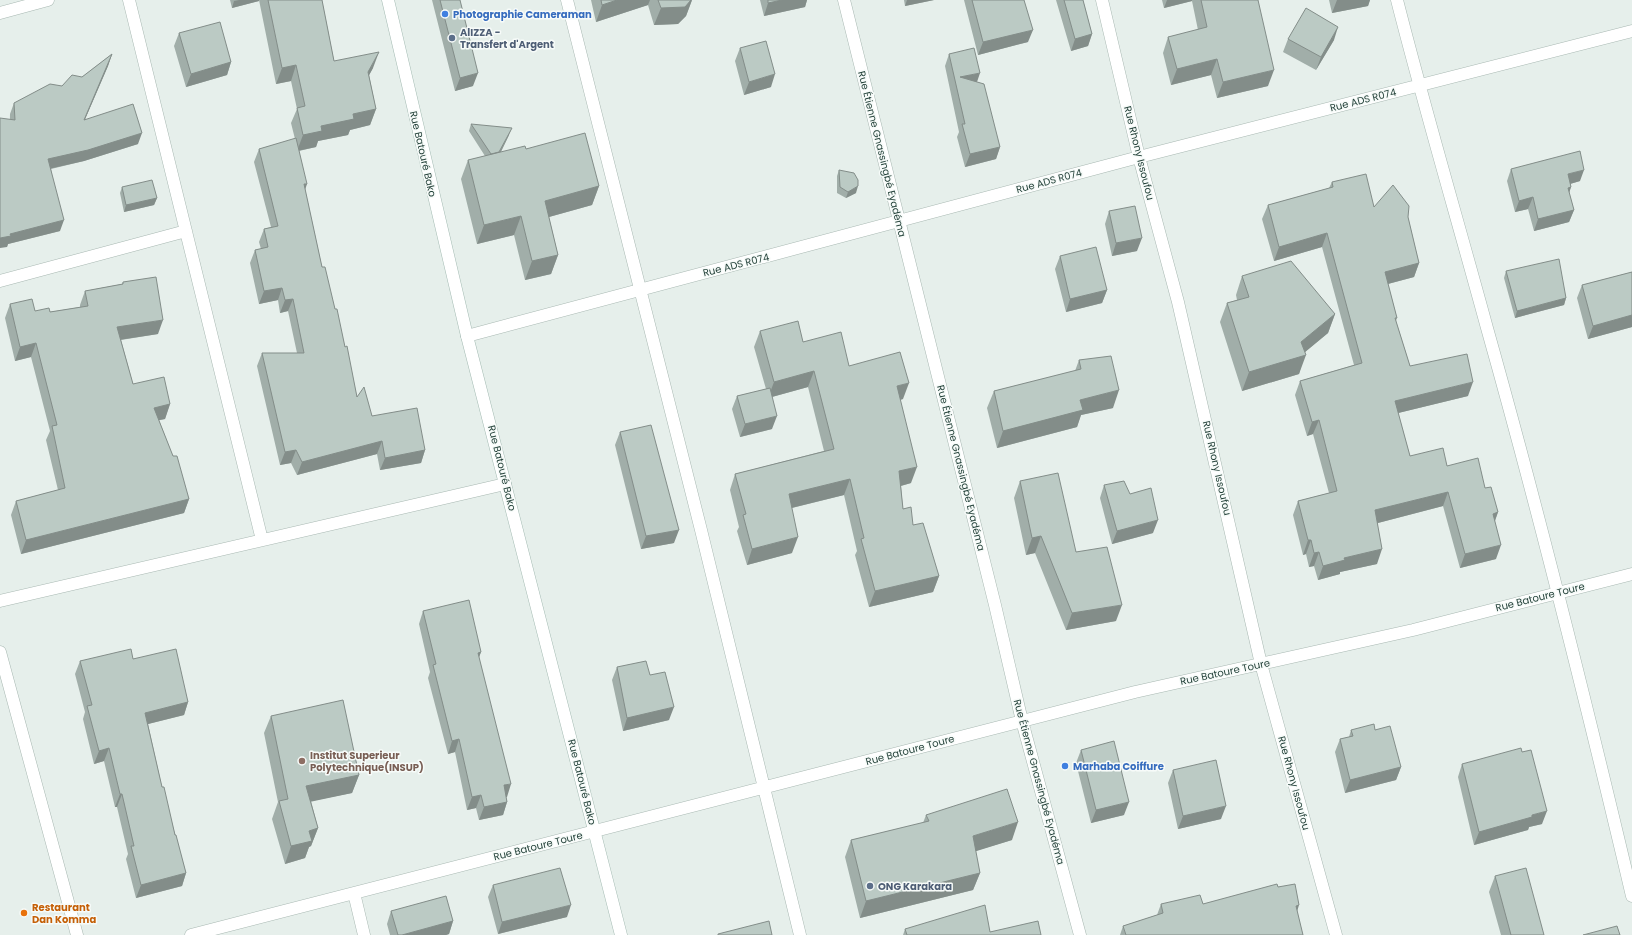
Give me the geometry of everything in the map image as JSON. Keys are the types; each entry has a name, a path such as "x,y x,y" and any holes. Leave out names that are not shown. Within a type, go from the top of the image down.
{"street":[{"path":"0,13 48,0"},
{"path":"129,0 262,540"},
{"name":"Rue Batouré Bako","path":"388,0 467,336 594,832 622,935"},
{"path":"567,0 641,290 765,788 800,935"},
{"name":"Rue Étienne Gnassingbé Eyadéma","path":"844,0 995,605 1022,721 1080,935"},
{"name":"Rue Rhony Issoufou","path":"1102,0 1139,157 1178,302 1261,664 1336,935"},
{"path":"1397,0 1419,85 1488,329 1557,592 1632,896"},
{"name":"Rue ADS R074","path":"467,336 780,254 1139,157 1632,31"},
{"path":"0,281 186,231"},
{"path":"0,601 140,570 262,540 505,484"},
{"name":"Rue Batoure Toure","path":"191,935 1135,692 1412,630 1632,574"},
{"path":"0,652 77,935"},
{"path":"354,893 364,935"}],"building":[{"path":"268,0 322,0 334,61 379,52 368,72 376,109 353,114 354,119 321,126 322,131 303,135 297,108 305,106 296,65 282,68"},
{"path":"440,0 460,0 478,73 460,78"},
{"path":"601,0 617,0 602,5"},
{"path":"658,0 691,0 685,7 661,8"},
{"path":"768,0 782,0 768,3"},
{"path":"972,0 1024,0 1033,30 983,42"},
{"path":"1064,0 1083,0 1092,34 1075,39"},
{"path":"1201,0 1258,0 1274,70 1223,82 1217,59 1177,69 1168,37 1207,27"},
{"path":"1306,8 1338,27 1321,57 1288,39"},
{"path":"220,22 231,62 191,74 179,33"},
{"path":"766,41 775,74 749,82 740,48"},
{"path":"974,48 980,73 960,77 984,84 1000,147 970,154 962,124 965,124 949,54"},
{"path":"112,54 84,120 133,104 142,133 88,150 48,159 64,220 0,238 0,118 15,120 14,103 50,84 62,86 72,75 82,77"},
{"path":"471,124 512,128 499,152 491,154"},
{"path":"585,133 599,186 545,201 558,255 532,261 521,216 484,225 468,160 525,146 526,149"},
{"path":"296,138 307,184 304,184 322,267 325,267 335,309 337,309 345,347 347,346 357,397 364,387 372,416 417,408 425,450 385,458 382,441 302,462 296,450 285,452 262,353 304,353 293,299 285,300 282,288 264,291 255,250 268,247 264,229 278,226 259,149"},
{"path":"1580,151 1584,170 1568,174 1571,187 1568,188 1574,210 1538,219 1533,197 1519,201 1511,169"},
{"path":"839,170 854,173 858,180 858,186 848,192 840,187"},
{"path":"1366,174 1374,207 1393,185 1409,206 1408,217 1419,263 1385,272 1397,318 1395,318 1410,366 1467,354 1473,382 1395,401 1410,456 1443,448 1447,466 1478,458 1485,488 1491,487 1498,512 1493,514 1501,545 1465,554 1448,492 1375,510 1382,549 1344,558 1345,560 1323,566 1319,552 1314,553 1311,540 1308,540 1298,501 1337,491 1319,420 1312,422 1300,381 1362,363 1327,233 1279,247 1268,205 1333,187 1332,182"},
{"path":"152,180 157,198 126,205 122,187"},
{"path":"1135,206 1142,238 1116,243 1109,211"},
{"path":"1096,247 1107,290 1070,299 1060,256"},
{"path":"1559,259 1566,298 1517,311 1506,271"},
{"path":"1291,261 1335,314 1301,342 1306,355 1249,372 1227,303 1249,297 1242,276"},
{"path":"1632,272 1632,315 1593,326 1582,285"},
{"path":"156,277 163,320 117,327 133,384 164,377 170,404 154,408 173,456 177,456 189,499 26,540 16,501 65,488 52,426 57,425 36,343 20,347 10,304 32,299 35,311 49,308 50,312 88,306 85,291 123,284 123,282"},
{"path":"798,321 803,342 841,332 849,366 900,352 909,383 897,386 917,467 899,471 903,509 911,507 913,525 923,523 939,576 875,591 861,539 864,538 850,479 789,494 798,537 752,549 743,515 746,514 735,474 834,449 814,371 774,382 760,331"},
{"path":"1111,356 1119,390 1080,400 1083,410 1003,431 994,391 1081,369 1079,360"},
{"path":"770,388 777,416 745,424 737,396"},
{"path":"651,425 679,530 646,536 620,432"},
{"path":"1058,473 1076,552 1107,547 1122,605 1072,613 1041,536 1032,538 1020,481"},
{"path":"1124,481 1130,494 1151,488 1158,520 1117,531 1104,485"},
{"path":"469,600 481,652 478,653 511,784 504,785 507,802 484,807 481,795 472,797 459,739 452,741 433,665 436,664 423,611"},
{"path":"131,649 133,659 176,649 188,702 145,713 162,787 164,787 175,835 186,873 141,885 131,846 134,846 122,794 120,794 109,748 99,751 87,706 92,705 80,661"},
{"path":"646,661 650,675 665,672 674,707 627,718 617,667"},
{"path":"343,700 359,775 306,786 318,828 309,831 312,841 291,846 279,801 288,799 271,716"},
{"path":"1374,724 1375,730 1390,726 1401,767 1350,780 1340,739 1353,736 1351,730"},
{"path":"1114,741 1129,802 1096,810 1081,750"},
{"path":"1521,748 1522,752 1531,750 1547,811 1532,815 1532,817 1479,832 1462,764"},
{"path":"1216,760 1226,806 1183,816 1173,770"},
{"path":"1007,789 1018,822 973,836 980,873 866,901 851,840 929,821 926,815"},
{"path":"560,868 571,905 502,922 493,885"},
{"path":"1526,868 1544,935 1511,935 1495,876"},
{"path":"1277,884 1278,887 1295,884 1299,905 1296,906 1303,935 1126,935 1123,926 1163,913 1161,904 1200,895 1203,904"},
{"path":"446,896 453,921 398,935 391,911"},
{"path":"985,905 990,932 1038,921 1041,935 907,935 905,929"},
{"path":"769,921 772,935 718,935 718,934"},
{"path":"1617,926 1620,935 1583,935"}],"place":[{"name":"Photographie Cameraman","path":"445,14"},
{"name":"AlIZZA - Transfert d'Argent","path":"452,38"},
{"name":"Institut Superieur Polytechnique(INSUP)","path":"302,761"},
{"name":"Marhaba Coiffure","path":"1065,766"},
{"name":"ONG Karakara","path":"870,886"},
{"name":"Restaurant Dan Komma","path":"24,913"}]}
